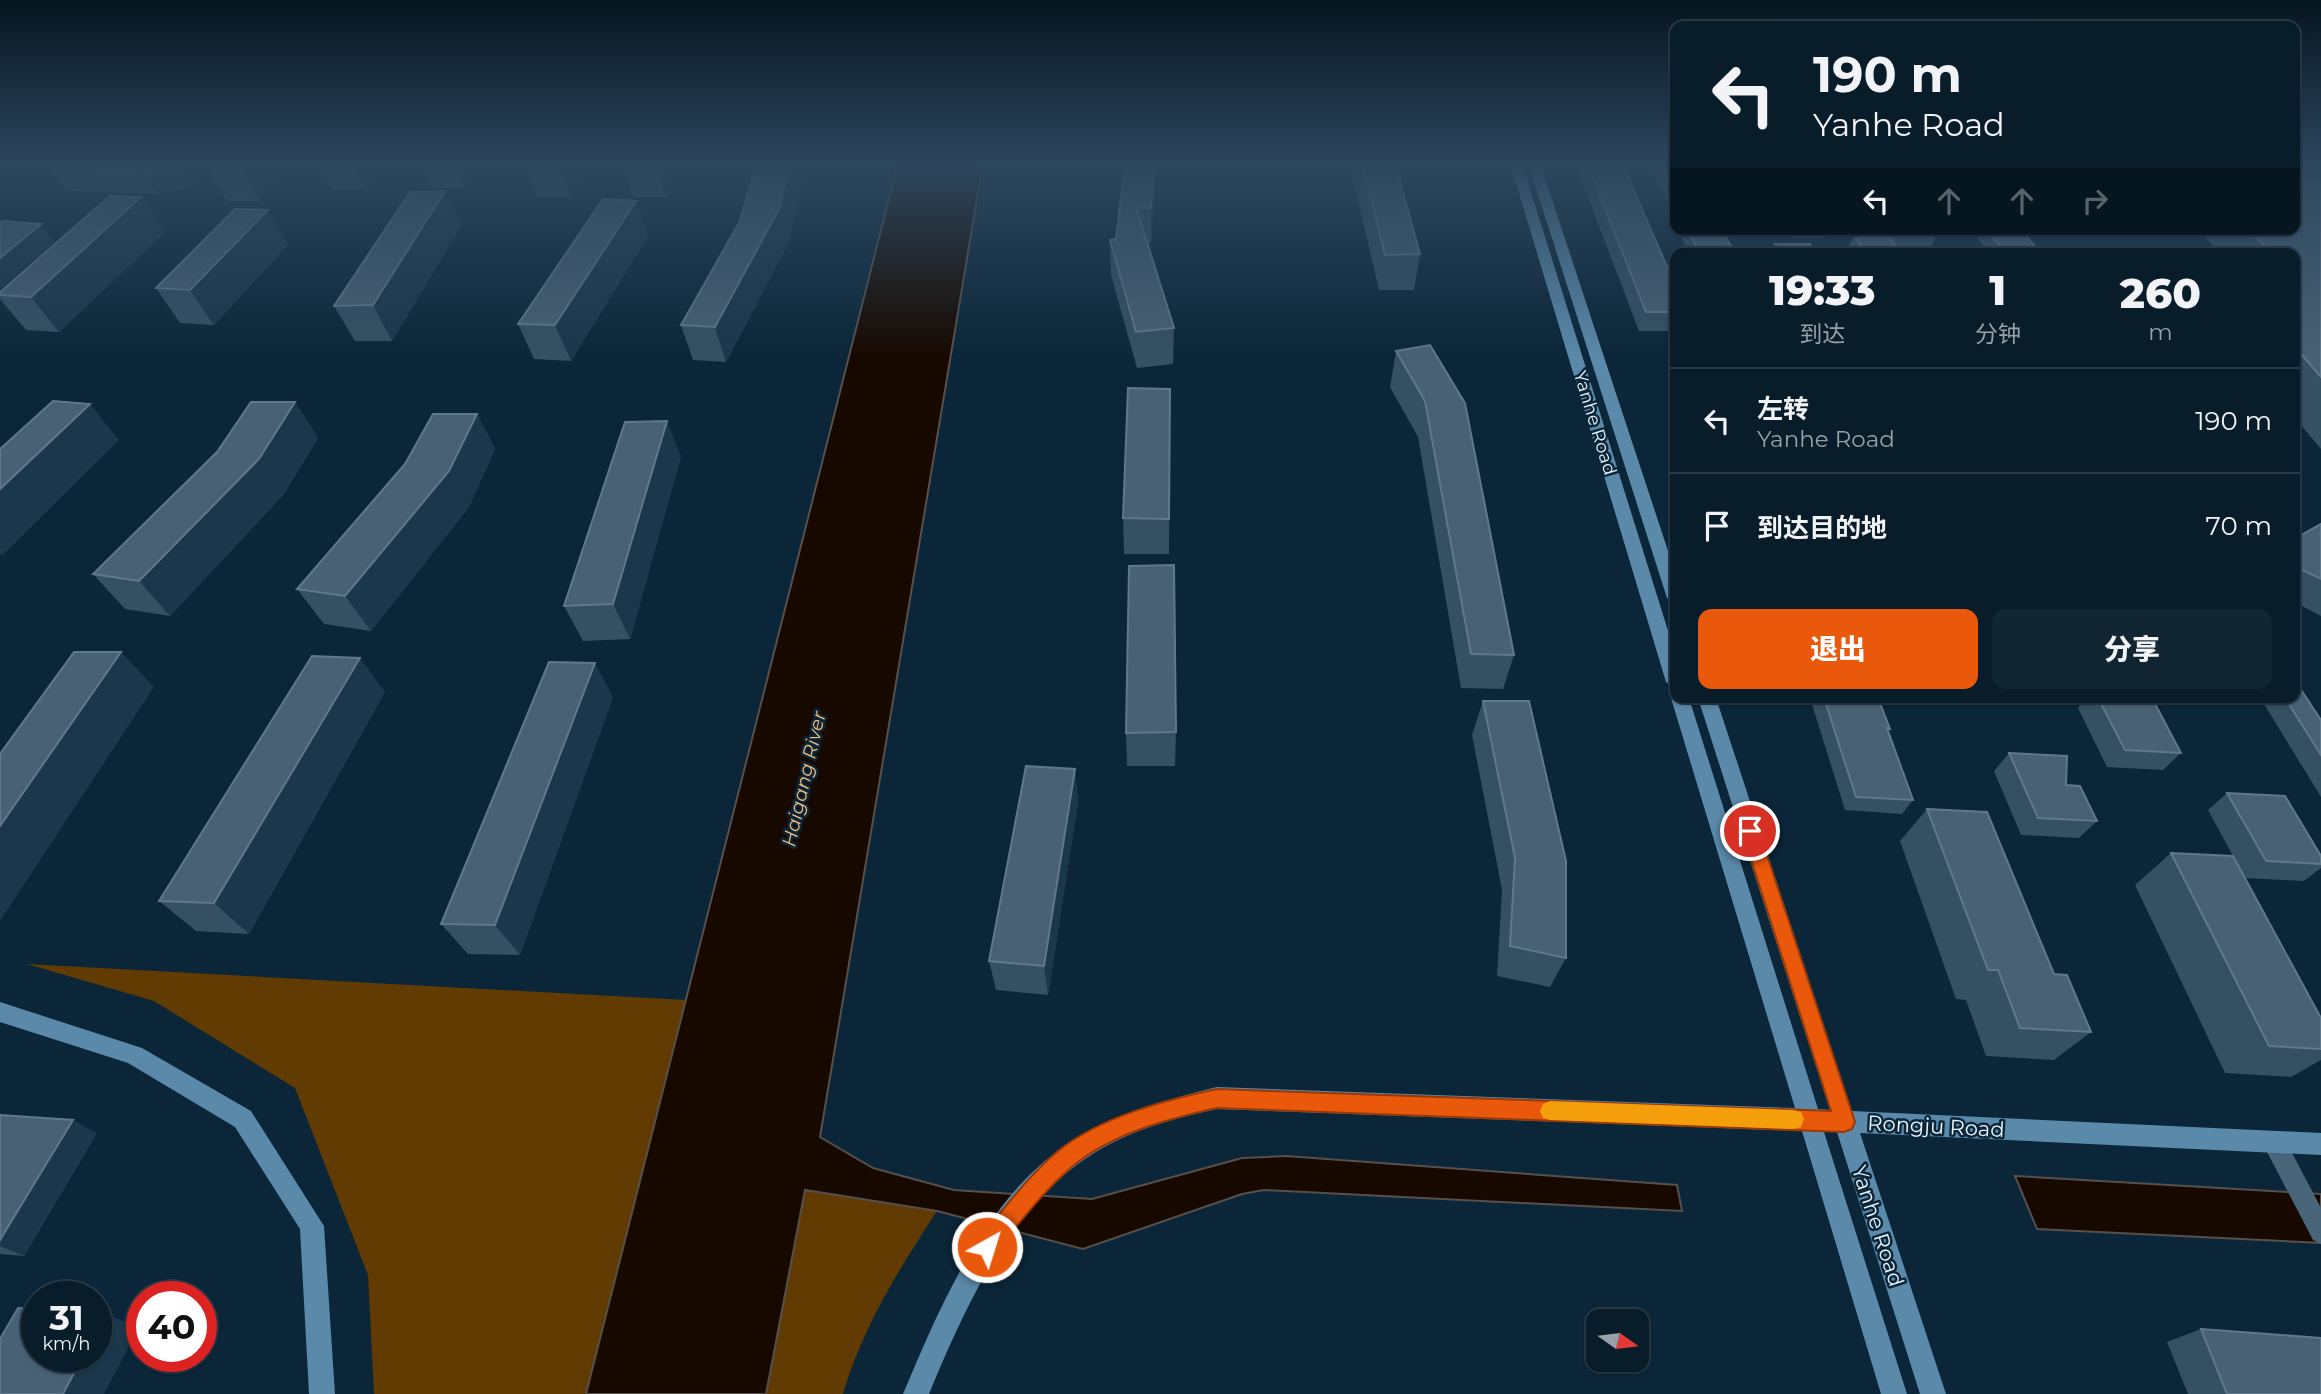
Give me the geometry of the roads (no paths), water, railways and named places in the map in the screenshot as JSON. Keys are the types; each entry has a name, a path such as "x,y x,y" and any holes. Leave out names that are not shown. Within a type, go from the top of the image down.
{"street":[{"name":"Yanhe Road","path":"1536,228 1670,666"},
{"name":"Yanhe Road","path":"1555,228 1670,583"},
{"name":"Yanhe Road","path":"1682,703 1894,1394"},
{"name":"Yanhe Road","path":"1709,703 1933,1394"},
{"path":"0,1013 134,1055 243,1119 312,1226 322,1394"},
{"name":"Rongju Road","path":"921,1386 987,1247 1025,1199 1066,1158 1101,1137 1158,1112 1217,1098 1811,1120 2321,1144"},
{"path":"2274,1142 2321,1231"}],"water":[{"name":"Haigang River","path":"882,228 972,228 820,1137 873,1168 954,1190 1092,1199 1242,1158 1286,1156 1677,1185 1682,1211 1264,1190 1242,1194 1083,1249 937,1211 805,1190 766,1394 586,1394"},
{"path":"2015,1176 2321,1194 2321,1243 2037,1229"}]}
